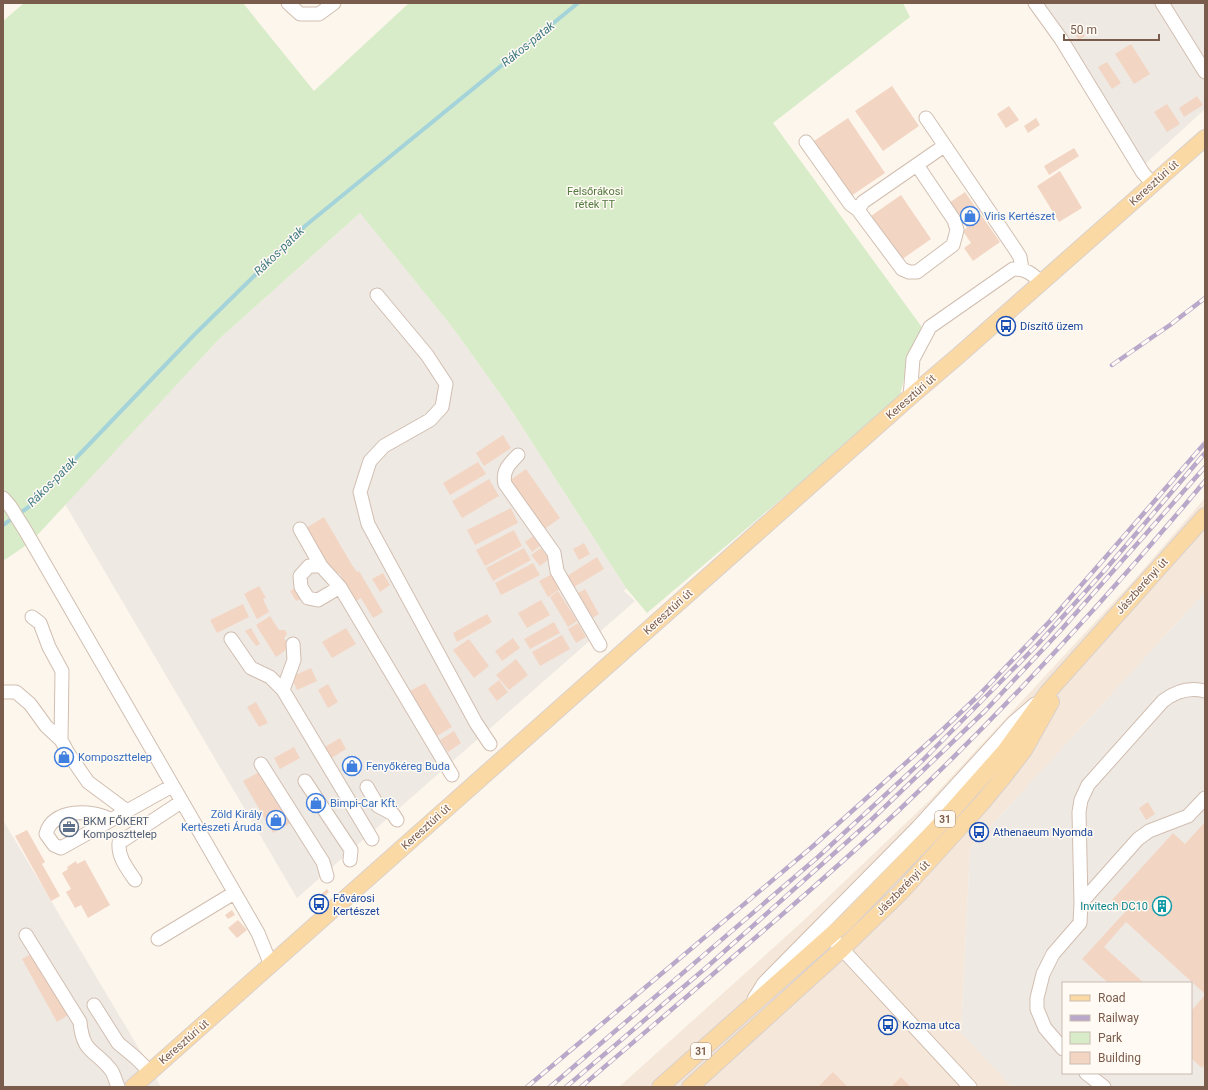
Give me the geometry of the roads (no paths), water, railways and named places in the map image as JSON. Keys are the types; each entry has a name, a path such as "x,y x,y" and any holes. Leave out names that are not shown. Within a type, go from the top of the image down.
{"main road":[{"name":"Keresztúri út","path":"133,1087 910,397 1205,138"},
{"name":"Jászberényi út","path":"660,1087 742,1016 830,936 890,878 965,797 1005,751 1048,692 1205,516"},
{"name":"Jászberényi út","path":"690,1087 842,949 900,893 981,804 1024,750 1078,657"}],"street":[{"path":"288,3 300,14 319,14 334,3"},
{"path":"1036,3 1061,39 1143,173 1153,184"},
{"path":"1162,3 1205,72"},
{"path":"926,118 1018,253 1022,269"},
{"path":"806,142 850,204 858,210 902,269 909,272 917,272 953,245 957,230 954,220 917,165"},
{"path":"858,210 863,202 944,146"},
{"path":"910,397 913,359 930,327 1013,269 1022,269 1031,273 1041,283"},
{"path":"377,295 427,355 446,384 442,407 430,420 384,446 370,461 360,492 368,524 476,722 490,744"},
{"path":"518,455 510,462 503,475 505,484 554,553 557,571 600,645"},
{"path":"7,502 22,525 258,933 271,965"},
{"path":"300,528 320,566 340,587 452,775"},
{"path":"320,566 309,566 300,576 301,587 308,598 318,600 340,587"},
{"path":"32,617 40,623 49,647 62,671 61,740"},
{"path":"231,639 243,659 251,668 270,677 283,690 372,839"},
{"path":"283,690 294,660 293,644"},
{"path":"1062,1048 1051,1037 1041,1020 1037,1009 1037,998 1047,964 1080,923 1079,812 1084,793 1094,779 1162,700 1179,691 1193,689 1205,691"},
{"path":"3,692 16,692 30,704 46,726 61,740 88,782 126,811"},
{"name":"Jászberényi út","path":"742,1016 764,983 918,828 1013,723 1048,692"},
{"path":"261,764 323,862 327,876"},
{"path":"305,781 351,850 350,860"},
{"path":"110,820 172,786"},
{"path":"367,787 378,806 393,814 397,820"},
{"path":"1081,903 1138,839 1149,831 1188,816 1205,798"},
{"path":"135,880 123,862 118,851 119,843 181,802"},
{"path":"158,939 234,893"},
{"path":"26,935 80,1022 81,1035 86,1046 111,1070 118,1087"},
{"path":"830,936 970,1087"},
{"path":"94,1005 118,1043 150,1072"},
{"path":"1087,1074 1104,1087"}],"waterway":[{"name":"Rákos-patak","path":"3,525 30,506 194,335 305,226 578,3"}],"railway":[{"path":"1112,365 1170,325 1205,298"},
{"path":"527,1087 812,847 938,734 979,695 1050,621 1205,443"},
{"path":"550,1087 818,857 923,760 1038,644 1105,570 1205,453"},
{"path":"566,1087 708,966 867,824 985,711 1061,630 1205,467"},
{"path":"581,1087 820,881 939,772 1018,692 1094,609 1205,481"}],"place":[{"name":"Viris Kertészet","path":"970,216"},
{"name":"Díszítő üzem","path":"1006,326"},
{"name":"Komposzttelep","path":"64,757"},
{"name":"Fenyőkéreg Buda","path":"352,766"},
{"name":"Bimpi-Car Kft.","path":"316,803"},
{"name":"Zöld Király Kertészeti Áruda","path":"276,820"},
{"name":"BKM FŐKERT Komposzttelep","path":"69,827"},
{"name":"Athenaeum Nyomda","path":"979,832"},
{"name":"Fővárosi Kertészet","path":"319,904"},
{"name":"Invitech DC10","path":"1162,906"},
{"name":"Kozma utca","path":"888,1025"}],"park label":[{"name":"Felsőrákosi rétek TT","path":"595,197"}]}
